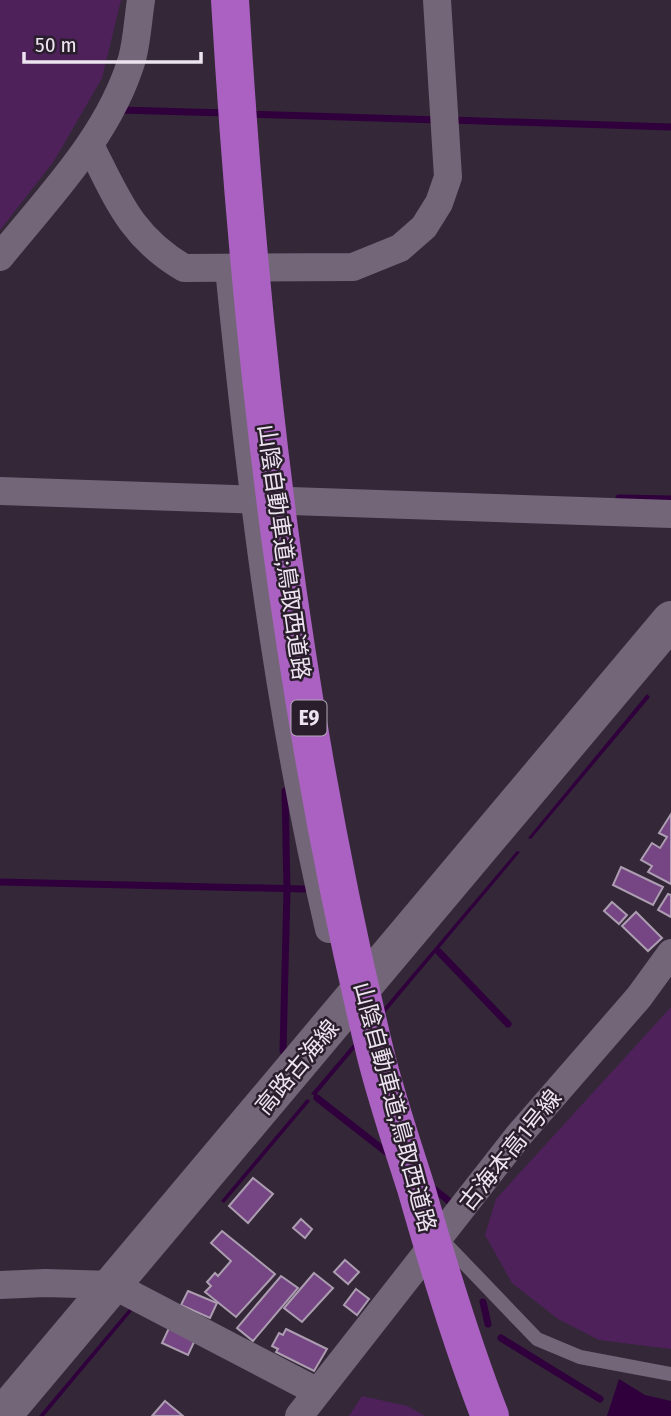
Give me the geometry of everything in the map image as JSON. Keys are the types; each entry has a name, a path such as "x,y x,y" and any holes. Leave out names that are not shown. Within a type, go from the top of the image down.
{"highway":[{"name":"山陰自動車道;鳥取西道路","path":"230,0 238,136 260,386 290,608 329,839 377,1058 430,1236 490,1416"},
{"name":"山陰自動車道;鳥取西道路","path":"246,0 253,136 277,386 306,606 347,835 395,1053 491,1373 507,1416"}],"main road":[{"name":"高路古海線","path":"2,1416 671,620"}],"street":[{"path":"0,257 90,145 132,59 141,0"},
{"path":"90,145 129,222 161,254 184,268 353,267 400,248 424,227 439,203 448,177 438,0"},
{"path":"229,268 253,499 304,821 345,1011"},
{"path":"0,491 671,514"},
{"name":"古海本高1号線","path":"299,1416 519,1135 639,997 671,953"},
{"path":"0,1285 44,1283 113,1286 316,1391"}],"lane":[{"path":"440,1237 483,1286 537,1339 580,1357 671,1374"}],"shaded area":[{"path":"0,0 121,0 102,78 54,161 0,230"},
{"path":"647,694 650,697 531,839 528,838"},
{"path":"517,851 520,852 315,1096 311,1094"},
{"path":"671,1007 671,1349 599,1340 558,1319 512,1283 485,1235 496,1199"},
{"path":"307,1099 310,1101 224,1203 221,1201"},
{"path":"129,1309 132,1311 44,1416 39,1416"},
{"path":"619,1379 645,1395 671,1401 671,1416 607,1416"},
{"path":"362,1396 407,1406 425,1416 349,1416"}],"building":[{"path":"671,814 671,884 648,872 652,866 641,860 652,843 660,848 667,837 659,833"},
{"path":"621,867 663,887 653,905 613,885"},
{"path":"668,894 671,895 671,917 658,910"},
{"path":"612,902 627,915 619,924 604,911"},
{"path":"636,912 662,938 648,951 622,926"},
{"path":"253,1178 273,1194 248,1223 229,1206"},
{"path":"301,1219 312,1229 305,1238 293,1228"},
{"path":"222,1231 275,1274 236,1317 205,1292 211,1286 207,1282 215,1273 218,1276 231,1261 211,1243"},
{"path":"345,1260 359,1272 348,1284 334,1272"},
{"path":"314,1273 333,1288 302,1322 284,1308"},
{"path":"281,1276 298,1288 253,1341 237,1328"},
{"path":"356,1289 369,1299 357,1315 344,1305"},
{"path":"188,1291 217,1303 210,1318 181,1305"},
{"path":"169,1328 195,1340 188,1355 162,1343"},
{"path":"286,1329 327,1349 314,1371 276,1352 278,1349 272,1346 279,1333 283,1335"},
{"path":"165,1401 183,1416 152,1416"}],"waterway":[{"path":"120,110 226,113"},
{"path":"248,114 439,120"},
{"path":"451,120 671,127"},
{"path":"619,498 671,499"},
{"path":"283,1051 287,890 285,791"},
{"path":"0,882 304,889"},
{"path":"439,952 508,1024"},
{"path":"317,1098 390,1155"},
{"path":"430,1186 449,1201"},
{"path":"483,1302 488,1324"},
{"path":"501,1338 600,1399"}]}
